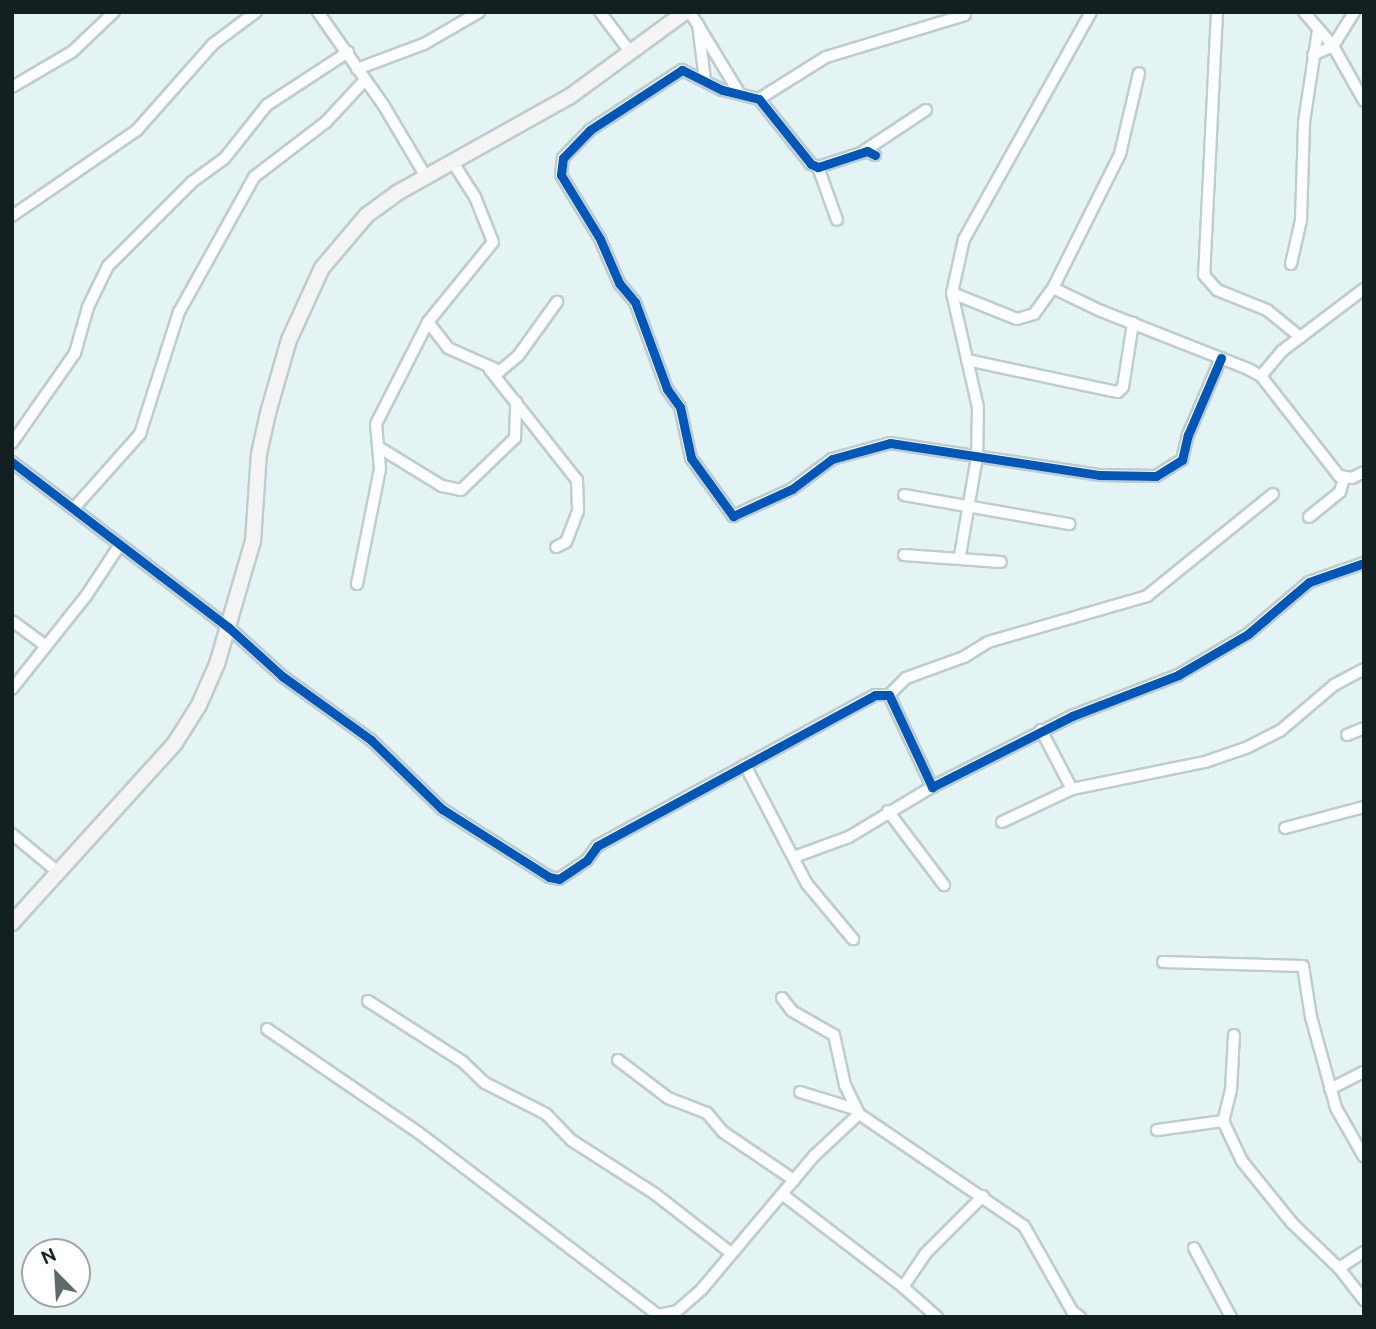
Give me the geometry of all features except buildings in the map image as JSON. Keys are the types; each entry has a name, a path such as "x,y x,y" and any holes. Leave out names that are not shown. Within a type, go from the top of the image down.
{"street":[{"path":"12,87 72,52 114,12"},
{"path":"12,216 136,130 213,44 256,12"},
{"path":"318,12 348,52 425,175"},
{"path":"358,69 424,44 479,12"},
{"path":"600,12 631,53"},
{"path":"12,923 189,724 228,627 253,541 259,454 268,413 304,302 322,268 353,230 425,175 569,97 688,12 698,24 738,92"},
{"path":"960,555 977,457 977,399 952,293 964,239 1091,12"},
{"path":"1217,12 1204,275 1217,290 1267,310 1300,337"},
{"path":"1304,12 1333,46 1364,101"},
{"path":"1313,55 1333,46 1354,12"},
{"path":"760,99 826,57 965,15"},
{"path":"698,24 705,80"},
{"path":"1291,264 1301,220 1304,122 1318,30"},
{"path":"12,443 75,353 88,307 108,266 184,190 224,159 267,105 348,52"},
{"path":"837,220 818,167 805,158 760,99 705,80 688,71 668,75 572,145 560,165 619,283 639,310 667,389 680,407 691,458 729,512 738,516 792,489 831,459 880,445 1134,478 1168,472 1182,460 1195,415 1221,358"},
{"path":"952,293 1017,319 1034,314 1053,288 1120,153 1139,73"},
{"path":"75,507 141,434 179,312 254,177 326,122 365,79"},
{"path":"818,167 860,153 926,110"},
{"path":"860,153 874,155"},
{"path":"357,584 380,448 376,424 428,322 493,242 475,197 452,161"},
{"path":"1053,288 1261,376 1344,478"},
{"path":"1261,376 1300,337 1364,289"},
{"path":"490,370 508,367 557,302"},
{"path":"428,322 440,342 490,370 572,471 580,489 569,537 556,547"},
{"path":"967,360 1118,392 1123,387 1133,323"},
{"path":"380,448 442,486 461,490 515,438 516,399"},
{"path":"12,462 75,507 119,547 228,627 282,676 371,740 442,808 549,877 569,876 597,846 866,699 889,695 906,678 964,657 988,642 1147,596 1273,494"},
{"path":"1344,478 1364,472"},
{"path":"1309,517 1340,492 1344,478"},
{"path":"904,495 1069,524"},
{"path":"12,689 119,547"},
{"path":"904,555 960,555 1001,562"},
{"path":"793,857 824,849 888,811 1041,730 1178,675 1248,634 1309,582 1364,563"},
{"path":"12,621 46,646"},
{"path":"1002,822 1072,789 1205,762 1246,748 1280,731 1334,685 1364,669"},
{"path":"889,695 932,787"},
{"path":"1347,735 1364,728"},
{"path":"1041,730 1072,789"},
{"path":"745,765 821,904 853,939"},
{"path":"1285,828 1364,807"},
{"path":"888,811 944,885"},
{"path":"12,834 59,873"},
{"path":"1163,962 1303,966 1330,1088 1342,1121 1364,1157"},
{"path":"782,999 792,1011 834,1035 845,1085 857,1112"},
{"path":"368,1001 463,1062 485,1083 546,1114 571,1140 655,1194 731,1254"},
{"path":"267,1029 419,1133 658,1315 677,1311 857,1112"},
{"path":"1234,1035 1231,1090 1223,1121 1258,1183 1339,1268 1364,1300"},
{"path":"618,1060 668,1098 707,1113 723,1132 794,1180"},
{"path":"1330,1088 1364,1072"},
{"path":"800,1092 857,1112 983,1196 1033,1237 1072,1315"},
{"path":"1157,1130 1223,1121"},
{"path":"782,1194 903,1287 937,1317"},
{"path":"903,1287 925,1254 983,1196"},
{"path":"1194,1248 1231,1317"},
{"path":"1339,1268 1364,1252"}],"cycle path":[{"path":"875,155 867,151 818,167 811,164 759,99 722,90 682,70 590,130 563,158 561,175 600,239 619,283 635,302 667,389 680,407 691,458 733,516 792,489 832,459 890,443 1099,475 1156,476 1182,460 1188,435 1221,358"},
{"path":"12,462 228,627 282,676 371,740 442,809 549,877 559,879 587,860 597,846 875,695 889,695 932,787 1072,716 1178,675 1248,634 1309,582 1364,563"}]}
